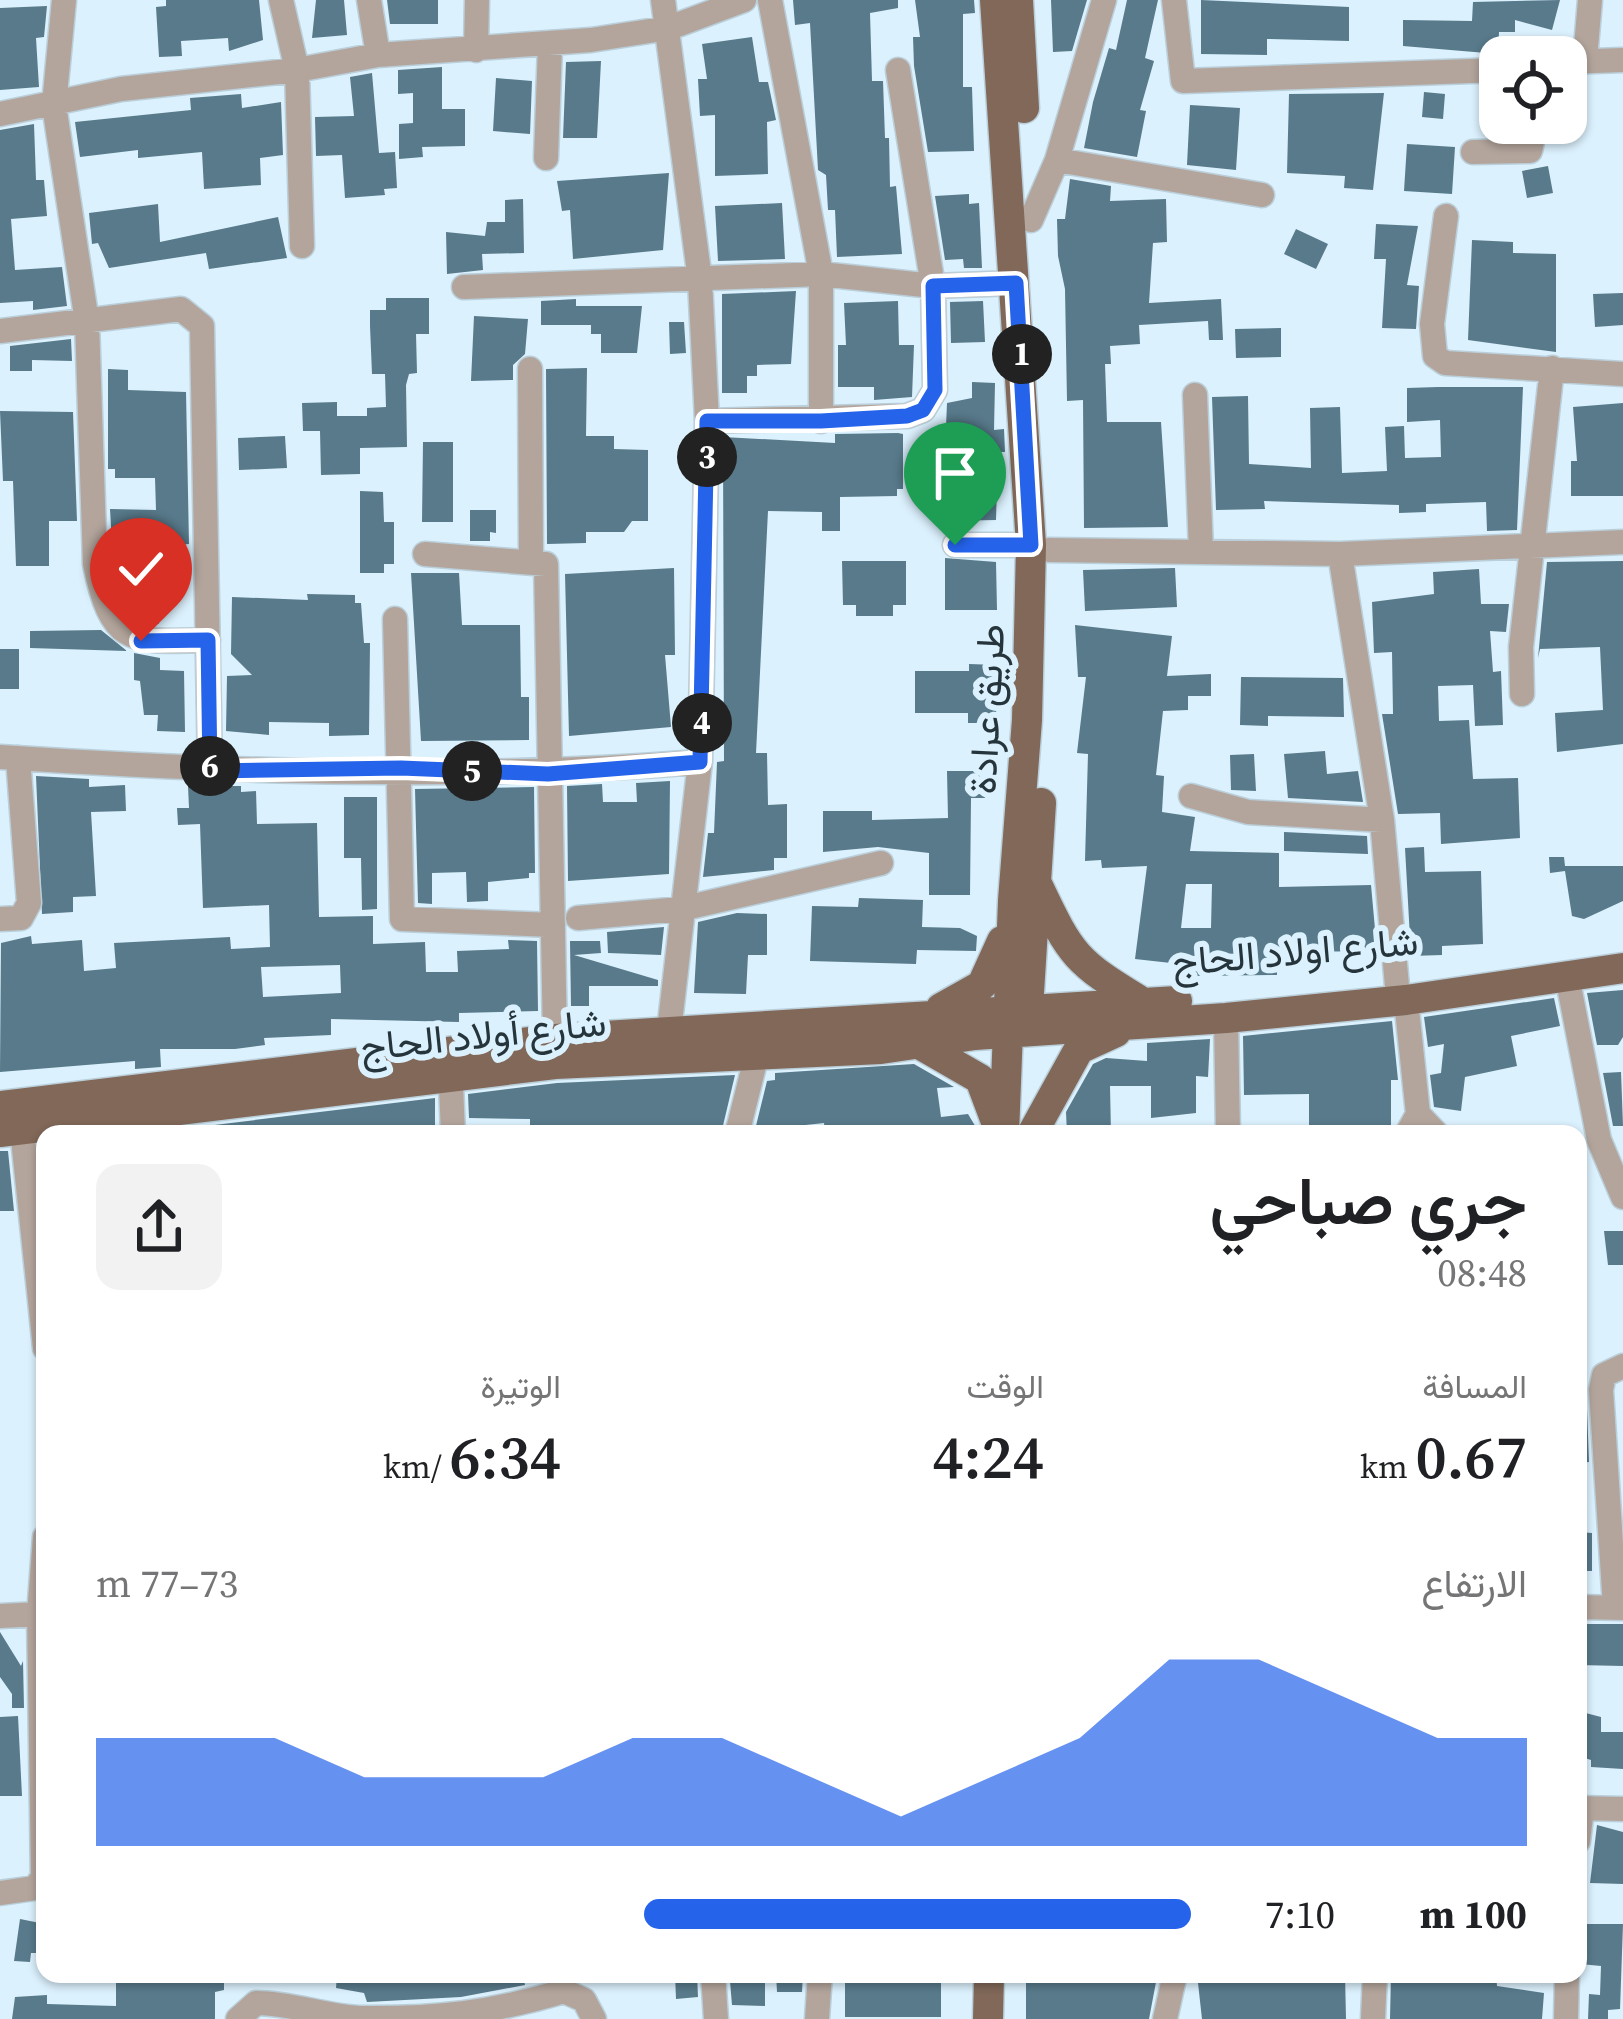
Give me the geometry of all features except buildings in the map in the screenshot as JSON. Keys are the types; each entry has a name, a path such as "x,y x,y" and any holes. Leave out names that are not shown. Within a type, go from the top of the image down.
{"main road":[{"name":"طريق عرادة","path":"994,0 1040,547"},
{"name":"طريق عرادة","path":"1002,1125 1017,1020 1040,547 1031,220 1018,0"},
{"path":"999,1125 980,1079 921,1031 982,986 1025,892 1081,964 1140,1012"},
{"name":"شارع اولاد الحاج","path":"1140,1012 1402,993 1623,949"},
{"path":"1017,1020 1140,1012 1226,1018 1623,968"},
{"path":"1037,1125 1079,1049 1140,1012"},
{"name":"طريق عرادة","path":"1017,1020 1022,1125"},
{"name":"شارع أولاد الحاج","path":"7,1122 450,1063 757,1054 1017,1020"},
{"name":"شارع أولاد الحاج","path":"7,1122 152,1123 556,1039 669,1031 921,1031"},
{"path":"970,1983 970,2019"},
{"path":"988,2019 989,1983"}],"street":[{"path":"64,0 54,105 87,322 95,563 102,596 114,626 128,637 208,640"},
{"path":"281,0 297,70 302,246"},
{"path":"369,0 378,55"},
{"path":"476,50 477,0"},
{"path":"663,0 700,280 707,421 700,762 669,1031"},
{"path":"0,114 121,89 297,70 378,55 550,45 669,28 744,0"},
{"path":"770,0 821,274 821,421"},
{"path":"1031,220 1057,160 1086,48 1104,0"},
{"path":"1174,0 1183,82 1479,71"},
{"path":"1581,36 1590,0"},
{"path":"546,158 550,45"},
{"path":"1587,61 1623,60"},
{"path":"707,421 907,416 923,410 935,390 933,286 898,70"},
{"path":"1473,152 1530,151 1532,144"},
{"path":"1057,160 1262,195"},
{"path":"1446,216 1432,324 1435,356 1445,363 1623,374"},
{"path":"464,287 821,274 933,286 1016,283"},
{"path":"0,331 181,309 202,326 210,771"},
{"path":"1522,694 1521,647 1552,368"},
{"path":"530,369 531,560"},
{"path":"1195,394 1202,551"},
{"path":"955,545 1340,554 1623,542"},
{"path":"425,554 546,564 548,774 565,921 556,1039"},
{"path":"1340,554 1382,820 1413,1124"},
{"path":"395,619 402,919 565,921 681,909 881,863"},
{"path":"0,919 20,918 29,903 9,758 210,771 401,768 548,774 700,762"},
{"path":"1191,796 1248,812 1382,820"},
{"path":"1568,976 1599,1140 1623,1197"},
{"path":"1226,1018 1228,1125"},
{"path":"739,1125 757,1054"},
{"path":"450,1063 453,1125"},
{"path":"7,1122 36,1294"},
{"path":"1587,1607 1619,1608 1601,1390 1604,1375 1623,1366"},
{"path":"0,1616 36,1614"},
{"path":"1587,1809 1623,1809"},
{"path":"0,1893 36,1888"},
{"path":"714,1983 716,2019"},
{"path":"817,2019 819,1983"},
{"path":"1165,2019 1173,1983"},
{"path":"1373,2019 1375,1983"},
{"path":"1565,2019 1567,1983"},
{"path":"238,2019 256,2003 288,2003 353,2018 455,2018 564,1991 584,2000 594,2019"}],"route":[{"path":"141,641 208,640 210,771 401,768 548,774 700,762 707,623 707,421 821,421 907,416 923,410 935,390 933,286 1016,283 1031,545 955,545"}]}
